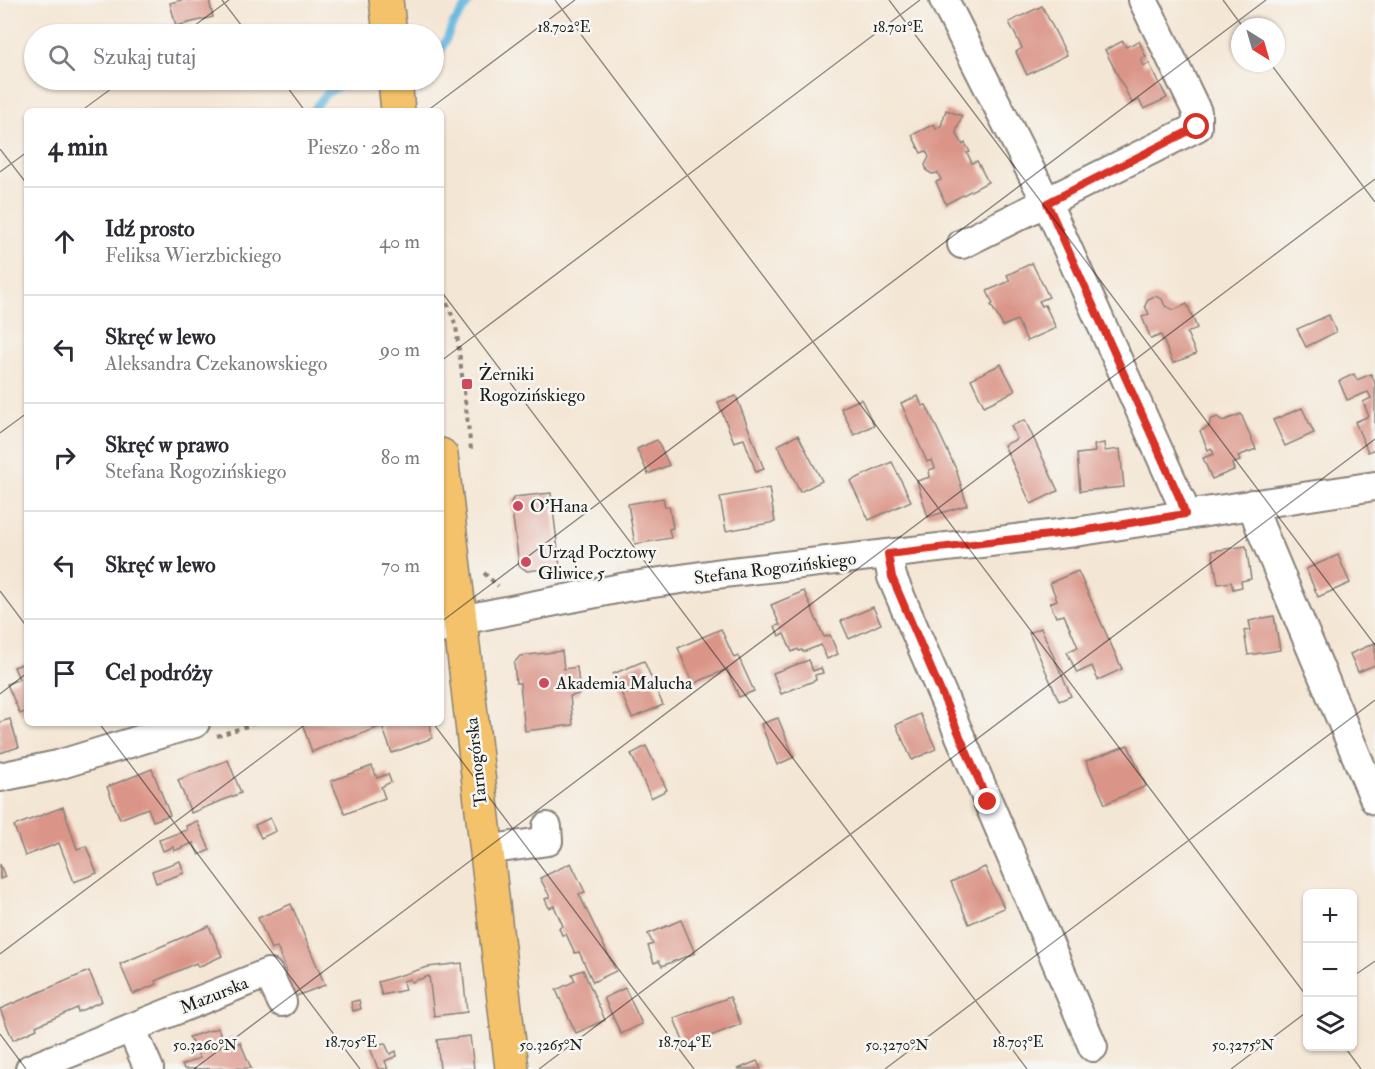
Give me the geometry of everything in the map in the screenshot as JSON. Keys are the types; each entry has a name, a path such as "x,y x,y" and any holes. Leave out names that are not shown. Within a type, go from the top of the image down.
{"main road":[{"path":"386,0 389,24"},
{"path":"396,90 398,108"},
{"name":"Tarnogórska","path":"457,455 451,625 486,850 512,1069"}],"street":[{"path":"944,0 1047,203 1185,514"},
{"path":"962,244 1197,127 1197,112 1143,0"},
{"name":"Stefana Rogozińskiego","path":"451,625 626,587 715,574 1075,532 1375,486"},
{"path":"1252,504 1375,800"},
{"path":"888,554 892,577 1093,1047"},
{"path":"0,777 58,765 185,726"},
{"path":"486,850 548,841 547,827"},
{"name":"Mazurska","path":"30,1069 268,973 282,1002"},
{"path":"131,1028 149,1069"}],"path":[{"path":"444,294 456,326 457,455"}],"building":[{"path":"182,0 209,0 213,17 175,24 170,3"},
{"path":"1042,6 1067,55 1027,75 1016,52 1022,48 1009,22"},
{"path":"1123,41 1126,47 1139,41 1146,57 1141,59 1144,66 1149,63 1167,98 1144,109 1139,100 1132,103 1105,50"},
{"path":"946,110 962,116 956,132 970,152 967,153 972,163 977,161 988,182 946,204 936,182 941,180 938,173 932,174 927,171 925,165 929,157 926,151 921,153 912,135 934,124 936,129 941,126"},
{"path":"1032,263 1049,297 1039,301 1042,306 1045,305 1056,328 1027,341 1017,320 1003,326 991,305 993,304 987,291 1010,281 1007,275"},
{"path":"1155,296 1162,299 1165,306 1174,310 1187,304 1197,328 1187,333 1196,354 1173,363 1161,335 1151,339 1142,317 1149,314 1145,306 1148,299"},
{"path":"1329,315 1336,332 1306,347 1297,329"},
{"path":"1001,364 1015,391 984,406 971,379"},
{"path":"1354,374 1357,380 1371,374 1375,383 1375,449 1368,452 1355,422 1369,416 1363,402 1371,398 1368,392 1347,400 1339,381"},
{"path":"736,396 764,469 756,472 744,439 734,442 718,402"},
{"path":"918,396 922,406 926,405 956,469 967,505 928,517 917,481 930,477 929,470 935,468 932,460 927,462 901,403"},
{"path":"861,399 874,425 854,435 841,408"},
{"path":"1302,408 1314,433 1285,446 1273,420"},
{"path":"1241,414 1256,449 1238,456 1240,461 1232,464 1234,470 1212,479 1203,458 1214,454 1211,448 1208,450 1200,431 1209,427 1210,420 1217,417 1223,421"},
{"path":"1025,420 1058,491 1031,504 1004,445 1017,439 1011,426"},
{"path":"798,435 822,481 800,492 778,445"},
{"path":"657,440 669,465 648,474 637,449"},
{"path":"1104,443 1105,451 1120,449 1124,487 1080,491 1077,454 1095,452 1094,445"},
{"path":"892,462 911,501 869,520 850,481"},
{"path":"769,488 775,522 726,531 720,497"},
{"path":"551,493 560,567 551,569 551,573 546,574 545,569 527,571 519,565 511,502 514,497"},
{"path":"663,498 665,507 669,506 673,528 669,529 671,538 635,544 628,504"},
{"path":"1246,546 1251,579 1241,581 1242,587 1233,589 1231,582 1218,584 1212,551"},
{"path":"1338,555 1350,583 1318,597 1306,569"},
{"path":"1078,571 1122,669 1098,680 1092,666 1077,673 1067,652 1078,647 1064,615 1056,617 1050,603 1057,600 1050,583"},
{"path":"804,591 824,637 830,635 838,654 827,659 821,645 803,652 798,649 792,652 784,634 779,636 775,626 780,625 771,605"},
{"path":"873,607 881,624 849,639 841,621"},
{"path":"1274,616 1280,650 1248,655 1244,631 1251,630 1249,621"},
{"path":"1041,628 1071,696 1059,701 1029,633"},
{"path":"721,629 734,658 738,656 754,691 739,697 727,669 693,684 678,648"},
{"path":"1375,643 1375,665 1358,672 1350,654"},
{"path":"562,651 564,669 577,667 580,694 570,696 573,725 525,731 520,683 516,683 514,663 520,656"},
{"path":"809,660 813,671 821,668 823,673 815,675 816,680 781,694 773,673"},
{"path":"644,661 663,705 632,718 613,674"},
{"path":"24,663 24,712 20,714 7,684 19,679 14,667"},
{"path":"920,714 936,749 912,760 896,725"},
{"path":"778,718 794,757 777,765 761,724"},
{"path":"10,719 19,747 0,753 0,722"},
{"path":"303,726 382,726 348,739 347,737 312,752"},
{"path":"382,726 430,726 432,738 392,753"},
{"path":"1128,745 1146,786 1105,804 1086,761"},
{"path":"646,746 667,790 651,798 631,754"},
{"path":"228,760 241,793 191,813 178,780"},
{"path":"372,766 377,778 388,774 391,782 381,787 385,798 345,814 331,781"},
{"path":"152,769 170,815 153,821 148,808 120,819 107,787"},
{"path":"63,807 77,849 86,846 97,873 74,882 59,843 25,856 14,826"},
{"path":"270,818 276,831 261,838 255,825"},
{"path":"197,821 210,850 199,855 193,843 174,851 173,847 163,851 159,840 187,830 186,826"},
{"path":"180,861 184,873 156,883 152,871"},
{"path":"571,863 585,892 579,894 616,971 593,982 579,952 575,953 566,934 562,935 559,928 563,926 554,906 549,908 545,899 550,897 540,878"},
{"path":"0,864 5,877 0,879"},
{"path":"985,867 1004,908 969,924 951,882"},
{"path":"291,904 325,985 291,998 281,975 287,972 277,947 271,949 258,918"},
{"path":"681,920 695,953 662,966 659,961 654,963 648,946 653,944 648,934"},
{"path":"209,926 222,956 198,967 196,963 155,981 157,984 133,994 120,964"},
{"path":"462,963 467,1012 434,1016 429,976 411,982 410,979 403,981 405,990 382,995 378,982 428,967"},
{"path":"583,970 605,1020 576,1033 556,990 575,981 572,974"},
{"path":"89,971 102,1001 78,1012 77,1008 36,1026 37,1029 13,1040 0,1009"},
{"path":"625,988 642,1024 621,1034 604,998"},
{"path":"730,997 741,1024 685,1046 674,1018"},
{"path":"359,1000 361,1009 353,1011 351,1002"},
{"path":"218,1028 223,1041 233,1037 236,1044 240,1042 251,1068 184,1069 182,1065 200,1058 189,1037"},
{"path":"470,1036 474,1069 440,1069 437,1040"},
{"path":"385,1043 390,1054 396,1051 397,1056 385,1061 388,1069 378,1069 369,1045"},
{"path":"757,1061 761,1069 738,1069"}],"waterway":[{"path":"444,45 453,24 471,0"},
{"path":"314,108 333,90"}],"place":[{"name":"Żerniki Rogozińskiego","path":"467,384"},
{"name":"O'Hana","path":"518,506"},
{"name":"Urząd Pocztowy Gliwice 5","path":"526,562"},
{"name":"Akademia Malucha","path":"544,683"}],"route":[{"path":"988,802 892,577 888,554 1075,532 1185,514 1047,203 1197,127"}]}
